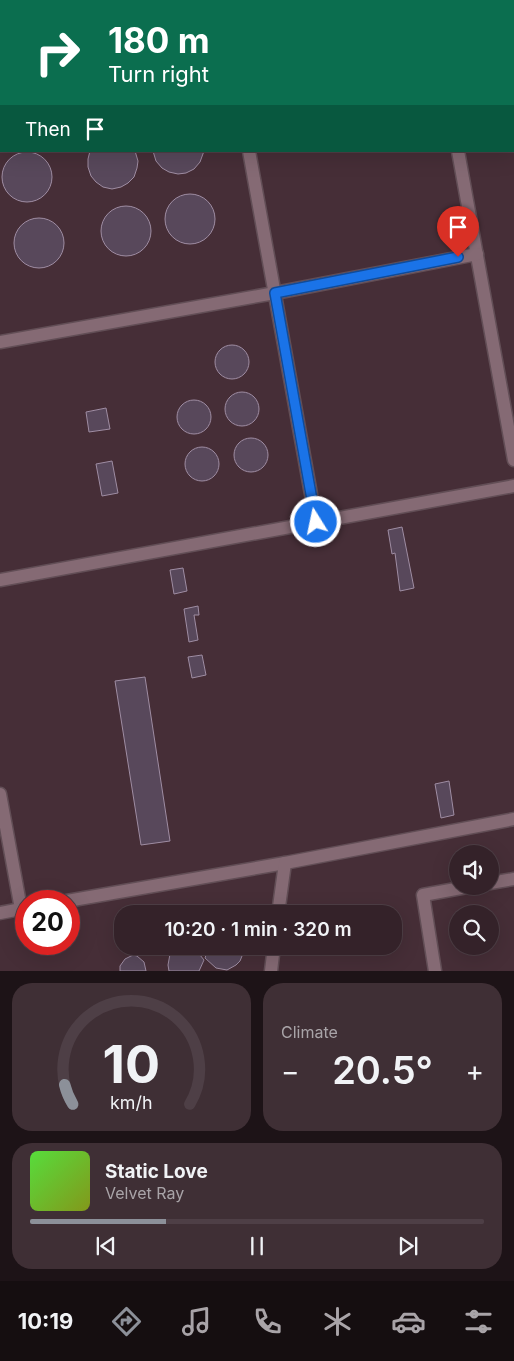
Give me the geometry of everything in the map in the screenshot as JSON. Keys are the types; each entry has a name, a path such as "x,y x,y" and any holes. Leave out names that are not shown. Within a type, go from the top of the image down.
{"lane":[{"path":"249,152 316,522"},
{"path":"458,152 514,460"},
{"path":"0,342 275,293 477,254"},
{"path":"0,580 514,486"},
{"path":"0,794 20,890"},
{"path":"80,899 285,863 514,819"},
{"path":"279,905 285,863"},
{"path":"499,882 514,879"},
{"path":"435,971 422,895 449,890"},
{"path":"0,913 15,910"},
{"path":"271,971 273,955"}],"building":[{"path":"27,152 37,154 45,159 50,167 52,177 50,187 45,195 37,200 27,202 17,200 9,195 4,187 2,177 4,167 9,159 17,154"},
{"path":"90,152 135,152 138,161 134,177 121,187 112,189 103,187 91,176 88,159"},
{"path":"153,152 204,152 200,162 194,169 186,173 169,172 156,161"},
{"path":"190,194 200,196 208,201 213,209 215,219 213,229 208,237 200,242 190,244 180,242 172,237 167,229 165,219 167,209 172,201 180,196"},
{"path":"126,206 136,208 144,213 149,221 151,231 149,241 144,249 136,254 126,256 116,254 108,249 103,241 101,231 103,221 108,213 116,208"},
{"path":"39,218 49,220 57,225 62,233 64,243 62,253 57,261 49,266 39,268 29,266 21,261 16,253 14,243 16,233 21,225 29,220"},
{"path":"232,345 244,350 249,362 244,374 232,379 220,374 215,362 220,350"},
{"path":"242,392 254,397 259,409 254,421 242,426 230,421 225,409 230,397"},
{"path":"194,400 206,405 211,417 206,429 194,434 182,429 177,417 182,405"},
{"path":"106,408 110,429 89,432 86,412"},
{"path":"251,438 263,443 268,455 263,467 251,472 239,467 234,455 239,443"},
{"path":"202,447 214,452 219,464 214,476 202,481 190,476 185,464 190,452"},
{"path":"112,461 118,493 102,496 96,464"},
{"path":"402,527 414,588 400,591 395,553 392,554 388,530"},
{"path":"183,568 187,591 174,594 170,570"},
{"path":"198,606 199,615 194,615 198,640 189,642 184,609"},
{"path":"202,655 206,675 192,678 188,657"},
{"path":"145,677 170,841 141,845 115,681"},
{"path":"449,781 454,815 441,818 435,784"},
{"path":"133,955 137,956 144,962 146,971 120,971 120,966 125,959"},
{"path":"170,955 200,955 204,960 199,971 169,971"},
{"path":"206,955 242,956 236,965 227,970 216,968 205,958"}],"route":[{"path":"316,522 275,293 458,257"}]}
